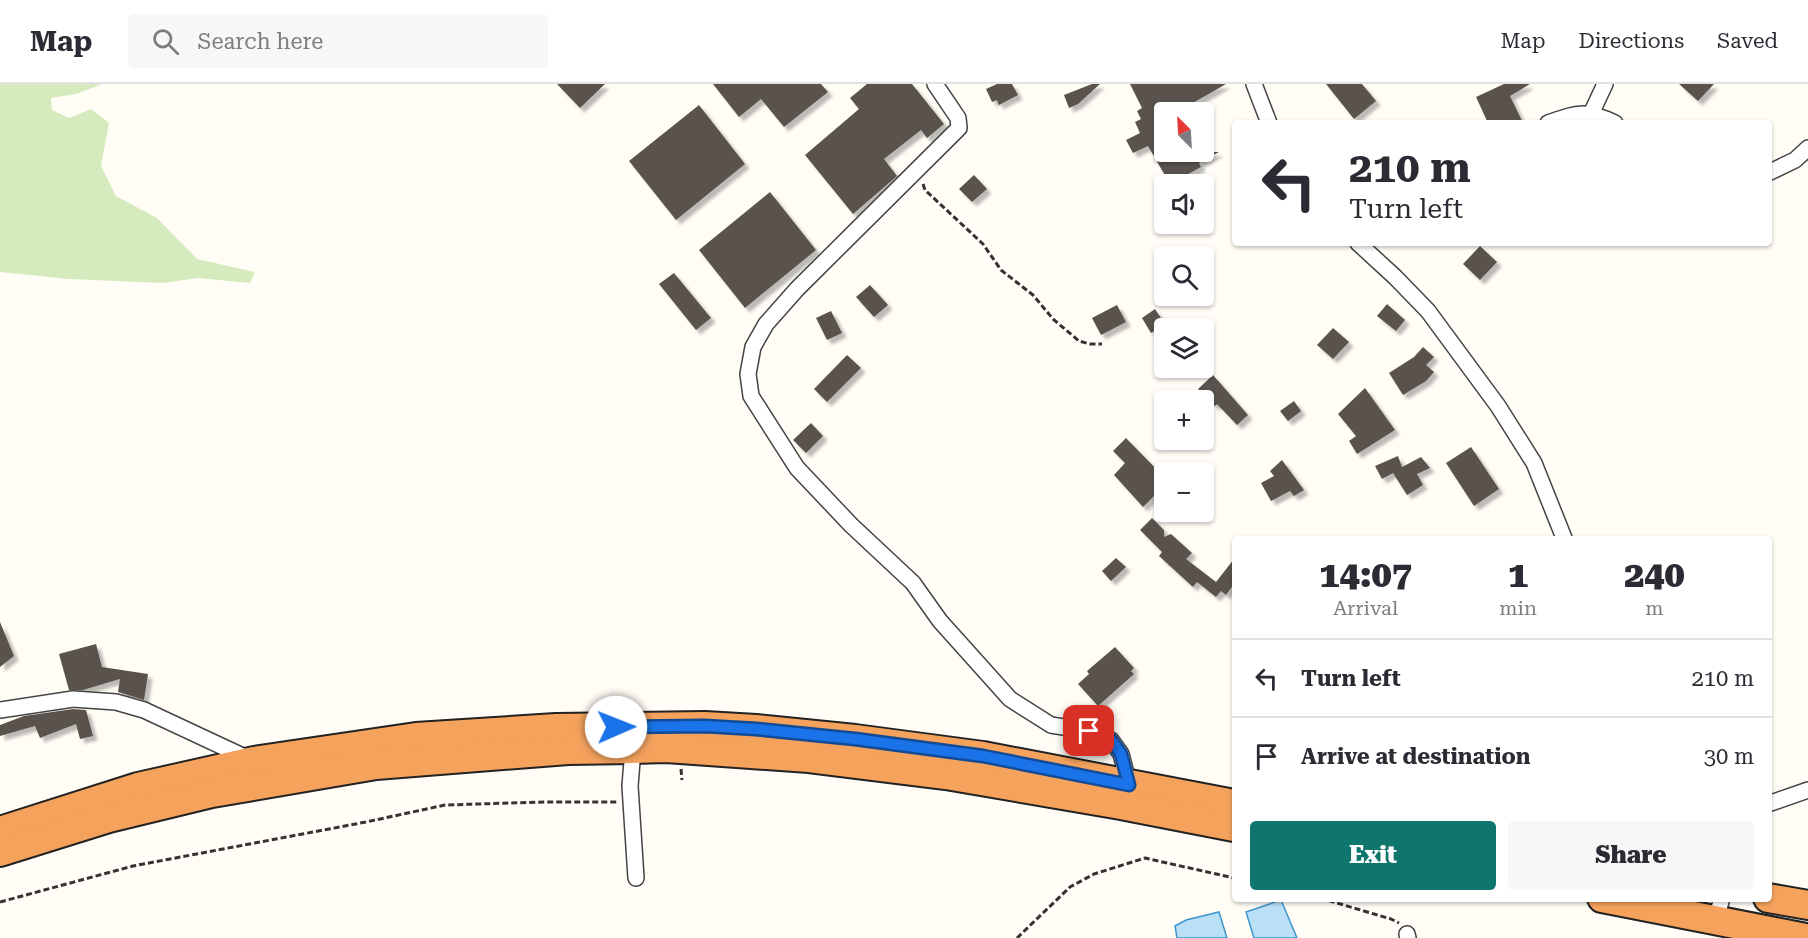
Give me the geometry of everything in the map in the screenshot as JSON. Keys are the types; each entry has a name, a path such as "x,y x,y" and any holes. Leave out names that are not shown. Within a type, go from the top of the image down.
{"highway":[{"path":"0,831 138,787 254,761 440,735 556,728 705,726 855,739 983,756 1232,804"},
{"path":"0,852 109,818 212,793 376,765 568,750 666,748 809,758 946,775 1121,804 1232,827"},
{"path":"1772,899 1808,905"},
{"path":"1645,902 1719,909 1806,938"}],"street":[{"path":"936,84 958,118 959,128 797,289 766,324 753,347 748,374 751,396 797,468 851,525 913,583 940,621 1010,699 1051,725 1089,731 1111,740 1121,754 1129,785"},
{"path":"1254,84 1268,120"},
{"path":"1591,114 1605,84"},
{"path":"1556,120 1572,114 1591,114 1607,120"},
{"path":"1772,171 1795,160 1808,148"},
{"path":"1361,246 1428,311 1498,406 1534,463 1563,536"},
{"path":"0,710 73,699 116,702 144,710 254,761"},
{"path":"633,749 631,802 636,878"},
{"path":"1772,803 1808,790"}],"path":[{"path":"928,160 921,178 925,190 983,244 1001,270 1033,295 1053,319 1070,334 1079,341 1101,344"},
{"path":"0,902 133,866 445,805 631,802"},
{"path":"1017,938 1070,887 1094,874 1145,858 1232,878"},
{"path":"1334,902 1391,919 1402,925 1408,936"}],"green space":[{"path":"0,84 102,84 76,94 51,98 52,110 69,118 91,109 109,123 101,166 116,196 157,218 197,259 255,272 250,283 198,278 163,283 69,279 0,272"}],"water":[{"path":"1282,902 1297,938 1254,938 1246,912"},
{"path":"1219,912 1227,938 1177,938 1175,926 1186,920"}],"building":[{"path":"557,84 605,84 580,108"},
{"path":"713,84 821,84 828,92 784,127 761,99 739,117"},
{"path":"867,84 912,84 944,124 927,138 921,130 884,159 897,176 853,214 805,155 859,109 850,98"},
{"path":"997,84 1012,84 1018,95 999,105 997,100 992,102 986,89"},
{"path":"1092,84 1100,84 1078,104 1069,108 1064,95"},
{"path":"1130,84 1226,84 1194,102 1154,102 1154,156 1148,146 1133,153 1126,140 1140,133 1135,122 1141,119 1137,111 1142,108"},
{"path":"1326,84 1362,84 1376,101 1354,119"},
{"path":"1504,84 1530,84 1510,96 1522,120 1487,120 1476,97"},
{"path":"1679,84 1714,84 1698,101"},
{"path":"699,105 745,164 676,220 629,161"},
{"path":"1157,162 1201,162 1199,163 1201,167 1188,174 1164,174"},
{"path":"974,175 987,189 972,202 959,189"},
{"path":"770,192 816,250 745,308 699,250"},
{"path":"1480,246 1497,262 1480,280 1463,264"},
{"path":"674,273 711,318 696,330 659,284"},
{"path":"870,285 888,305 874,317 856,297"},
{"path":"1387,304 1405,320 1396,331 1377,316"},
{"path":"1117,305 1126,322 1101,335 1092,318"},
{"path":"1155,309 1161,318 1154,318 1154,331 1151,333 1142,318"},
{"path":"831,311 842,333 827,340 816,318"},
{"path":"1333,328 1349,342 1333,359 1317,345"},
{"path":"1423,347 1434,357 1426,365 1434,372 1426,381 1403,395 1389,373 1414,357"},
{"path":"847,355 861,368 827,402 814,389"},
{"path":"1214,376 1248,415 1237,425 1217,404 1214,405 1214,390 1198,389"},
{"path":"1365,388 1395,430 1357,454 1349,441 1356,436 1338,414"},
{"path":"1294,401 1301,411 1288,421 1280,411"},
{"path":"811,423 823,436 806,453 793,440"},
{"path":"1126,438 1154,467 1154,496 1143,507 1114,475 1125,463 1113,451"},
{"path":"1471,447 1499,489 1474,506 1446,463"},
{"path":"1398,456 1402,467 1421,457 1430,468 1417,474 1423,485 1407,495 1393,473 1382,479 1375,466"},
{"path":"1282,460 1304,490 1294,496 1290,491 1271,501 1261,483 1274,476 1270,471"},
{"path":"1152,518 1164,530 1164,537 1171,534 1192,553 1186,559 1216,582 1232,562 1232,587 1226,595 1221,591 1216,597 1197,582 1193,587 1159,556 1162,552 1140,530"},
{"path":"1116,558 1126,567 1111,581 1102,571"},
{"path":"0,622 14,656 0,667"},
{"path":"96,644 102,667 148,674 144,700 118,692 120,679 83,690 69,690 59,654"},
{"path":"1115,647 1134,668 1131,671 1134,674 1098,706 1078,684 1089,674 1087,671"},
{"path":"73,709 86,710 93,736 80,739 76,724 40,738 35,726 0,736 0,725 24,716"}],"route":[{"path":"616,727 705,726 855,739 983,756 1129,785 1121,754 1111,740 1089,731"}]}
